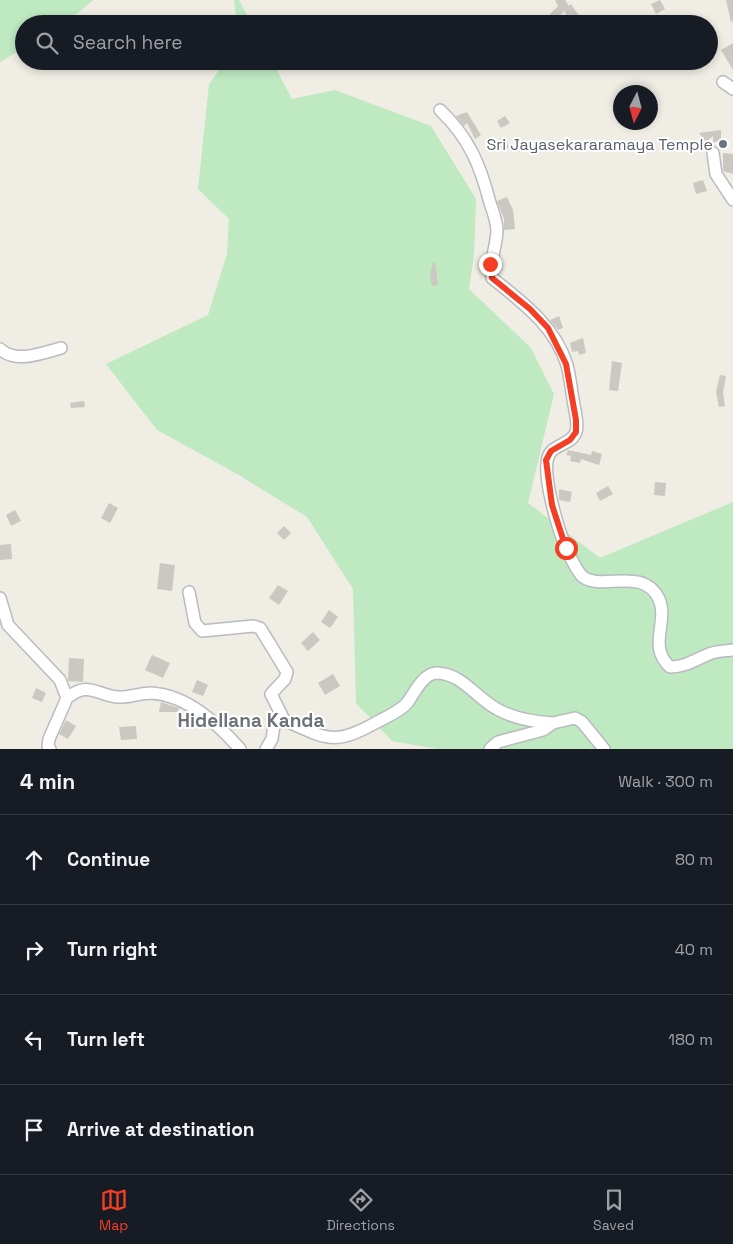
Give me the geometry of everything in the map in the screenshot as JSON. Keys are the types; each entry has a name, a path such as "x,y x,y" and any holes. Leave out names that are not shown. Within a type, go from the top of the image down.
{"street":[{"path":"723,82 733,89"},
{"path":"440,110 456,125 473,150 485,182 497,227 490,264 492,278 530,309 548,328 566,364 576,420 576,432 570,440 551,451 546,460 552,505 566,548 582,576 587,579 592,581 628,580 649,588 659,599 661,616 659,647 661,659 670,667 678,667 698,661 710,654 733,650"},
{"path":"713,153 716,174 733,200"},
{"path":"0,349 5,354 28,357 61,348"},
{"path":"189,592 195,624 202,631 253,626 260,628 287,672 286,679 271,694 284,720 324,738 339,739 358,732 398,710 407,703 414,690 432,674 438,673 458,678 497,710 536,722 552,723 575,718 582,722 604,749"},
{"path":"0,598 8,625 60,680 67,698"},
{"path":"50,749 48,746 49,739 67,698 84,688 100,690 117,697 151,693 178,698 203,714 240,749"},
{"path":"266,749 272,739 274,725 284,720"},
{"path":"490,749 498,742 543,730 552,723"}],"green space":[{"path":"0,0 93,0 76,15 15,15 15,53 0,62"},
{"path":"234,0 239,0 247,15 236,15"},
{"path":"219,70 277,70 292,99 335,90 431,126 476,199 474,255 469,289 531,348 554,394 528,503 600,558 733,502 733,749 437,749 392,741 356,703 353,589 307,517 237,474 157,430 106,364 208,315 227,254 229,219 198,189 209,84"}],"building":[{"path":"555,0 565,0 569,6 571,4 579,15 567,15 564,11 560,15 551,15 558,6"},
{"path":"660,0 665,9 656,14 651,4"},
{"path":"726,0 733,0 733,21 731,22"},
{"path":"733,43 733,70 721,50"},
{"path":"467,112 481,135 475,139 467,123 464,126 456,116"},
{"path":"505,116 510,123 501,128 497,121"},
{"path":"721,130 721,141 713,142 713,136 706,142 699,133"},
{"path":"503,138 509,147 503,151 497,142"},
{"path":"723,153 733,154 733,174 723,171"},
{"path":"703,180 707,191 696,194 693,183"},
{"path":"507,197 513,210 515,229 504,230 504,219 497,201"},
{"path":"433,262 435,262 438,285 432,286 430,275"},
{"path":"559,316 563,328 558,330 550,320"},
{"path":"583,338 586,353 579,355 578,351 572,352 570,343"},
{"path":"612,361 622,363 618,391 609,390"},
{"path":"720,375 726,376 723,392 725,406 719,407 716,392"},
{"path":"84,401 85,407 71,408 70,403"},
{"path":"568,450 591,455 592,451 602,454 599,465 581,459 580,463 570,461 571,456 566,455"},
{"path":"655,482 666,483 665,496 654,495"},
{"path":"608,486 613,494 600,501 596,493"},
{"path":"559,489 572,492 570,502 559,500"},
{"path":"109,503 118,508 110,523 101,518"},
{"path":"15,510 21,521 11,526 6,515"},
{"path":"284,526 291,533 284,540 277,533"},
{"path":"11,544 12,559 0,560 0,545"},
{"path":"160,563 175,565 172,591 157,589"},
{"path":"278,585 288,591 279,605 269,598"},
{"path":"329,610 338,617 330,628 321,622"},
{"path":"313,632 320,640 308,651 301,643"},
{"path":"152,655 170,663 163,678 145,670"},
{"path":"69,658 84,659 83,682 68,681"},
{"path":"333,674 340,686 325,695 318,683"},
{"path":"197,680 208,685 203,696 192,692"},
{"path":"36,688 46,693 42,702 32,698"},
{"path":"161,702 179,708 178,712 159,712"},
{"path":"66,720 76,726 68,739 59,734"},
{"path":"136,726 137,739 121,740 119,727"}],"place":[{"name":"Sri Jayasekararamaya Temple","path":"723,144"}],"district":[{"name":"Hidellana Kanda","path":"251,720"}],"route":[{"path":"490,264 492,278 530,309 548,328 566,364 576,420 576,432 570,440 551,451 546,460 552,505 566,548"}]}
